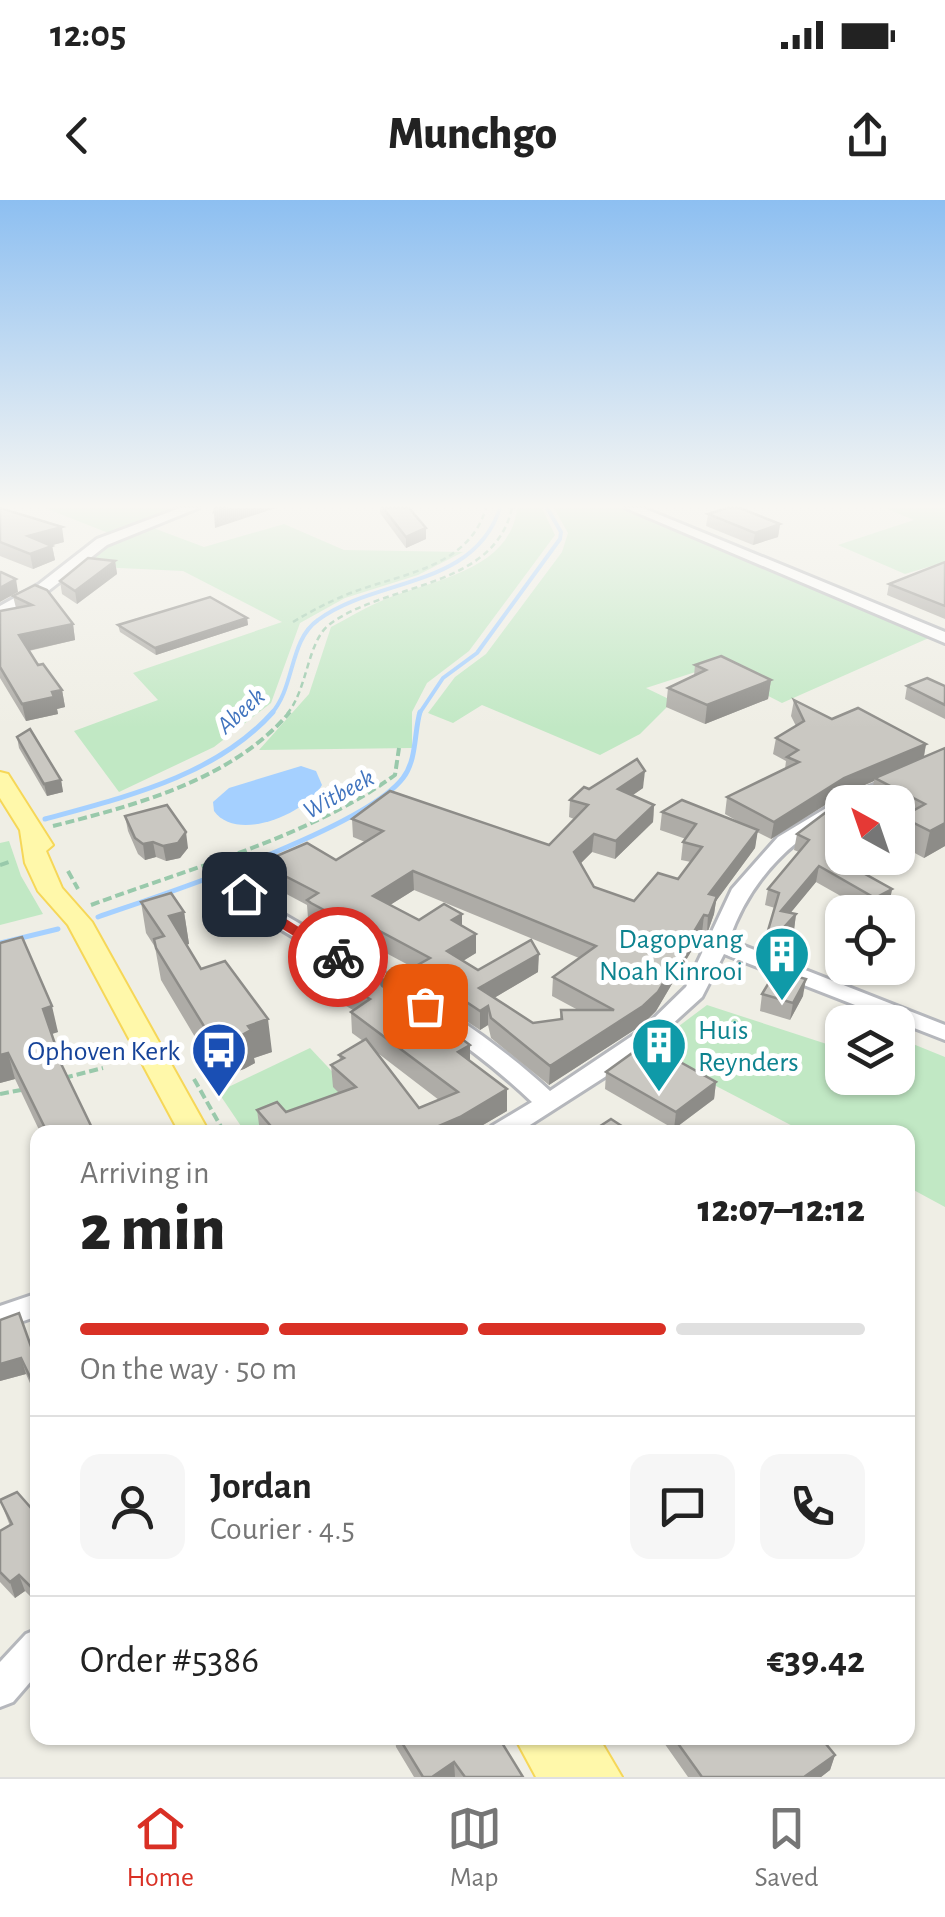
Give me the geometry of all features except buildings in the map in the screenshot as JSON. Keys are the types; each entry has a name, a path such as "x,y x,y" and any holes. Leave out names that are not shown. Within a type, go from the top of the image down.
{"main road":[{"path":"0,779 30,832 37,862 51,891 78,915 193,1125"},
{"path":"542,1745 563,1777"},
{"path":"579,1745 600,1777"}],"street":[{"path":"0,612 51,582"},
{"path":"810,582 945,638"},
{"path":"888,785 945,760"},
{"path":"512,1125 665,1025 698,988 735,896 758,865 789,836 825,816"},
{"path":"244,894 258,908 425,1006 524,1079 548,1102"},
{"path":"716,943 945,1032"},
{"path":"0,1318 30,1307"},
{"path":"0,1689 30,1655"}],"path":[{"path":"293,622 332,600 382,582"},
{"path":"30,832 144,801 250,746 280,722 299,700 326,626 390,594 428,582"},
{"path":"78,915 288,832 365,797 394,775 399,748"},
{"path":"56,1080 103,1068"},
{"path":"0,1094 25,1089"}],"green space":[{"path":"204,582 397,582 345,598 300,623 271,703 214,747 119,792 74,731 158,700 133,673 282,622"},
{"path":"438,582 520,582 469,651 427,683 412,712 412,748 259,750 309,694 331,627 381,601"},
{"path":"540,582 798,582 931,637 782,703 711,667 646,688 673,701 640,734 600,755 482,705 453,723 428,713 455,677 486,654"},
{"path":"9,841 21,876 43,914 0,925 0,843"},
{"path":"707,1005 825,1043 825,1095 915,1095 915,1045 945,1057 945,1207 915,1191 915,1125 791,1125 647,1050"},
{"path":"310,1048 382,1125 240,1125 218,1092"}],"water":[{"path":"301,766 316,771 322,785 302,806 287,814 271,821 238,825 214,811 213,802 229,788"}],"waterway":[{"name":"Abeek","path":"271,714 284,691 302,639 318,620 341,606 410,582"},
{"name":"Witbeek","path":"420,713 443,678 477,653 529,582"},
{"path":"98,917 261,858 348,818 381,798 408,771 420,713"},
{"name":"Abeek","path":"45,819 137,792 197,768 225,753 271,714"},
{"name":"Witbeek","path":"0,943 58,929"}],"way so far":[{"path":"338,957 425,1006"}],"place":[{"name":"Dagopvang Noah Kinrooi","path":"782,1003"},
{"name":"Huis Reynders","path":"659,1094"},
{"name":"Ophoven Kerk","path":"219,1099"}],"route":[{"path":"244,894 258,908 338,957"}]}
